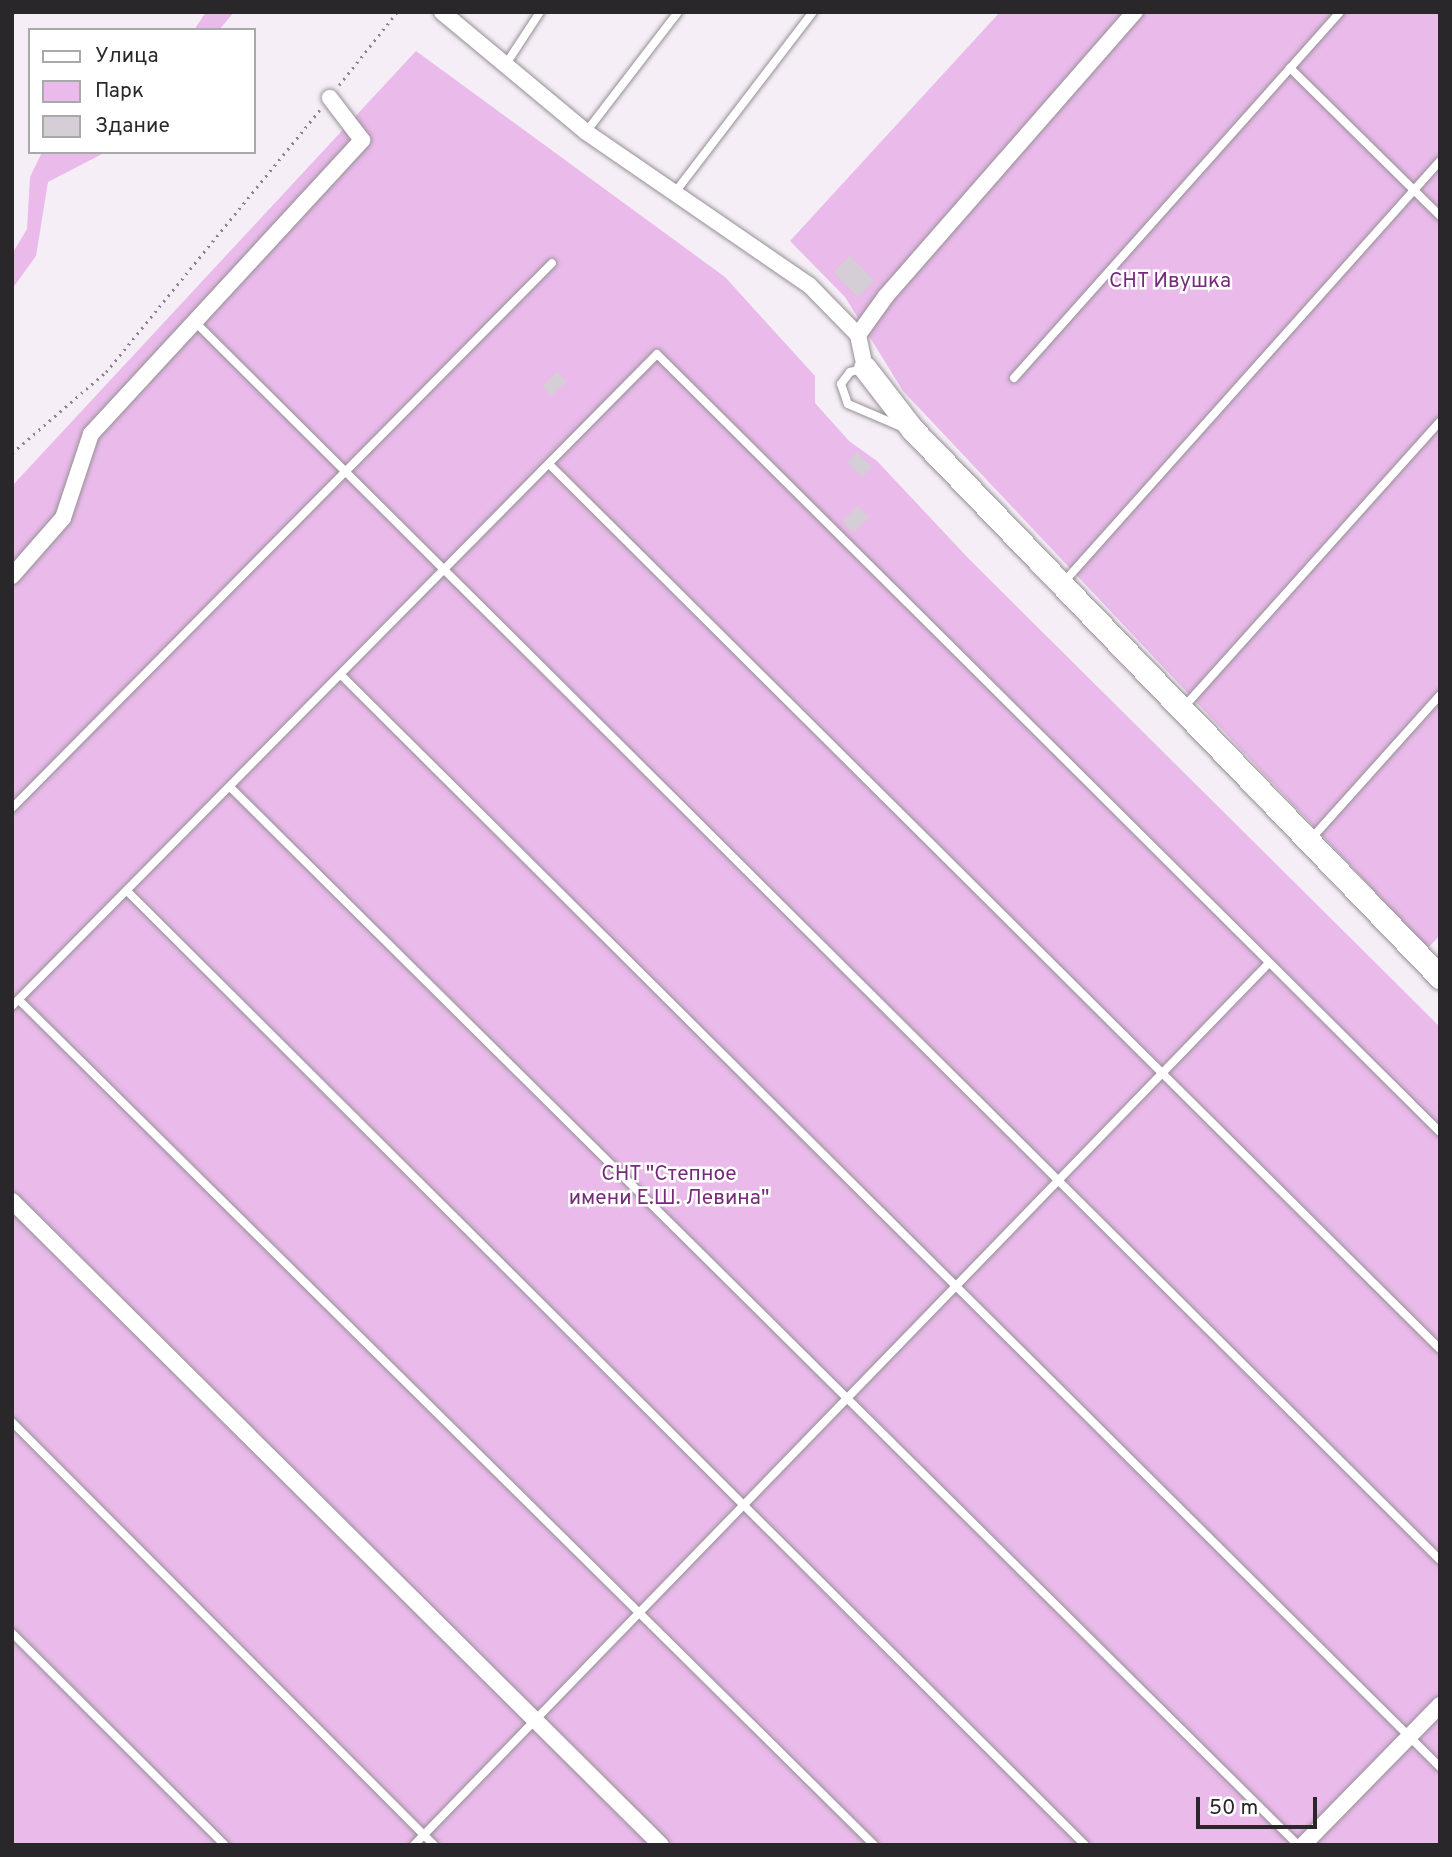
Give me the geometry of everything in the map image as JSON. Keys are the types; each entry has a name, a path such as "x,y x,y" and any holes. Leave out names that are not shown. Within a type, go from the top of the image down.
{"street":[{"path":"442,12 586,132 673,195 809,285 859,335 865,368 913,430 1308,843 1434,967"},
{"path":"859,335 886,296 1135,12"},
{"path":"12,576 63,518 91,434 192,319 362,140 330,98"},
{"path":"12,1201 661,1845"},
{"path":"1300,1845 1440,1705"}],"lane":[{"path":"506,64 540,12"},
{"path":"586,132 678,12"},
{"path":"673,195 813,12"},
{"path":"1014,378 1340,12"},
{"path":"1290,68 1440,216"},
{"path":"1061,585 1440,161"},
{"path":"12,808 552,263"},
{"path":"192,319 447,568 1440,1560"},
{"path":"874,1845 16,1003 657,354 1440,1132"},
{"path":"865,368 850,372 841,384 848,404 913,430"},
{"path":"1181,711 1440,422"},
{"path":"550,465 1440,1349"},
{"path":"341,675 1440,1767"},
{"path":"1308,843 1440,695"},
{"path":"230,787 1300,1845"},
{"path":"127,891 1085,1845"},
{"path":"414,1845 1269,963"},
{"path":"12,1422 434,1845"},
{"path":"12,1633 225,1845"}],"path":[{"path":"12,453 106,372 397,12"}],"green space":[{"path":"206,12 234,12 221,28 195,28"},
{"name":"СНТ Ивушка","path":"1000,12 1440,12 1440,935 1428,948 903,391 845,297 790,241"},
{"name":"СНТ \"Степное имени Е.Ш. Левина\"","path":"416,51 725,277 815,376 815,403 849,441 877,461 970,560 1440,1027 1440,1845 12,1845 12,486"},
{"path":"41,154 102,154 48,182 36,256 12,289 12,254 27,229 30,177"}],"building":[{"path":"850,256 874,281 858,297 833,272"},
{"path":"557,372 566,381 551,396 542,387"},
{"path":"857,452 872,467 862,477 847,462"},
{"path":"858,506 869,517 854,533 842,522"}]}
